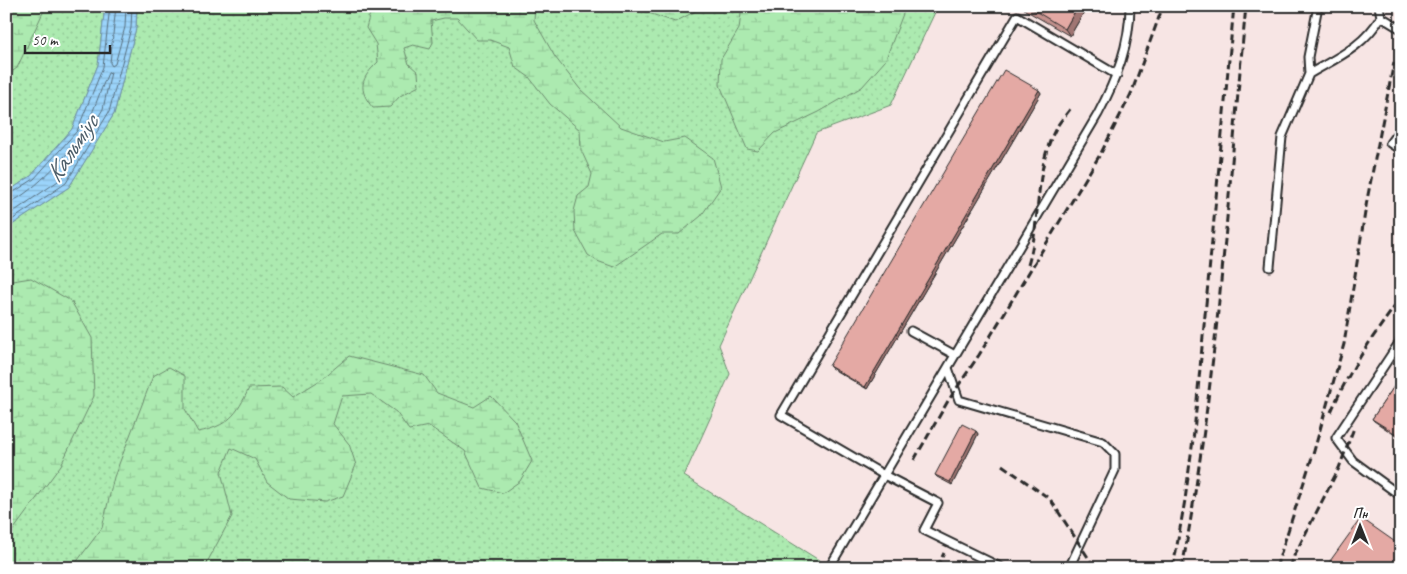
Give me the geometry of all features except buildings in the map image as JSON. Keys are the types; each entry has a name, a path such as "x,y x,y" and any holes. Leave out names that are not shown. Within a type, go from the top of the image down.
{"lane":[{"path":"829,568 1098,114 1117,75 1125,49 1130,6"},
{"path":"1270,267 1282,137 1309,74 1308,57 1318,6"},
{"path":"1309,74 1361,44 1373,32 1381,18 1379,6"},
{"path":"1002,568 924,530 938,503 884,476 781,415 1017,16 1117,75"},
{"path":"1381,18 1401,29"},
{"path":"1401,128 1390,143 1401,150"},
{"path":"911,331 955,355"},
{"path":"1401,340 1336,438 1353,461 1401,496"},
{"path":"948,368 959,400 1103,442 1115,454 1115,470 1069,568"}],"shaded area":[{"path":"938,6 1401,6 1401,568 819,568 822,562 684,476 730,374 719,346 816,133 891,105"}],"green space":[{"path":"6,6 105,6 98,65 72,129 31,176 6,193"},
{"path":"6,6 46,6 17,68 6,76"},
{"path":"137,6 938,6 891,105 816,133 719,345 730,374 684,476 822,562 819,568 6,568 6,229 69,187 114,114 136,28"},
{"path":"372,6 535,6 534,20 555,57 580,89 621,127 664,142 685,138 713,158 721,187 701,216 679,234 662,234 614,267 597,261 588,255 575,231 574,211 578,196 589,187 592,174 581,150 580,130 550,104 529,77 515,67 509,47 490,40 477,40 457,18 431,21 433,42 430,49 413,45 404,48 409,64 418,72 419,86 400,96 390,107 373,108 363,89 368,73 378,62 376,44 366,28"},
{"path":"628,6 705,6 675,22"},
{"path":"742,6 906,6 885,61 862,87 819,112 775,133 758,151 747,149 720,85 721,59 739,29"},
{"path":"31,278 71,301 92,338 94,396 61,465 6,540 6,282"},
{"path":"349,356 424,375 437,393 474,407 491,396 515,421 532,461 520,481 503,493 482,488 465,451 429,426 409,430 396,412 371,394 342,396 333,424 349,444 356,465 343,496 325,502 289,499 267,482 255,459 231,448 221,472 232,516 204,568 72,568 102,528 114,477 153,376 169,367 185,376 185,409 198,432 224,423 230,418 236,412 249,388 282,387 293,397 322,379"}],"water":[{"name":"Кальміус","path":"105,6 137,6 136,28 114,114 69,187 6,229 6,193 31,176 72,129 98,65"}],"railway":[{"path":"914,460 948,401 979,355 1101,153 1131,94 1163,6"},
{"path":"1173,568 1194,432 1234,6"},
{"path":"1182,568 1194,498 1213,358 1246,6"},
{"path":"1276,568 1314,451 1344,344 1367,200 1394,62"},
{"path":"1028,265 1048,146 1055,130 1071,108"},
{"path":"1331,412 1363,353 1401,298"},
{"path":"1290,568 1294,556 1339,468 1354,428"},
{"path":"1002,465 1050,499 1095,568"},
{"path":"937,568 944,553"}]}
